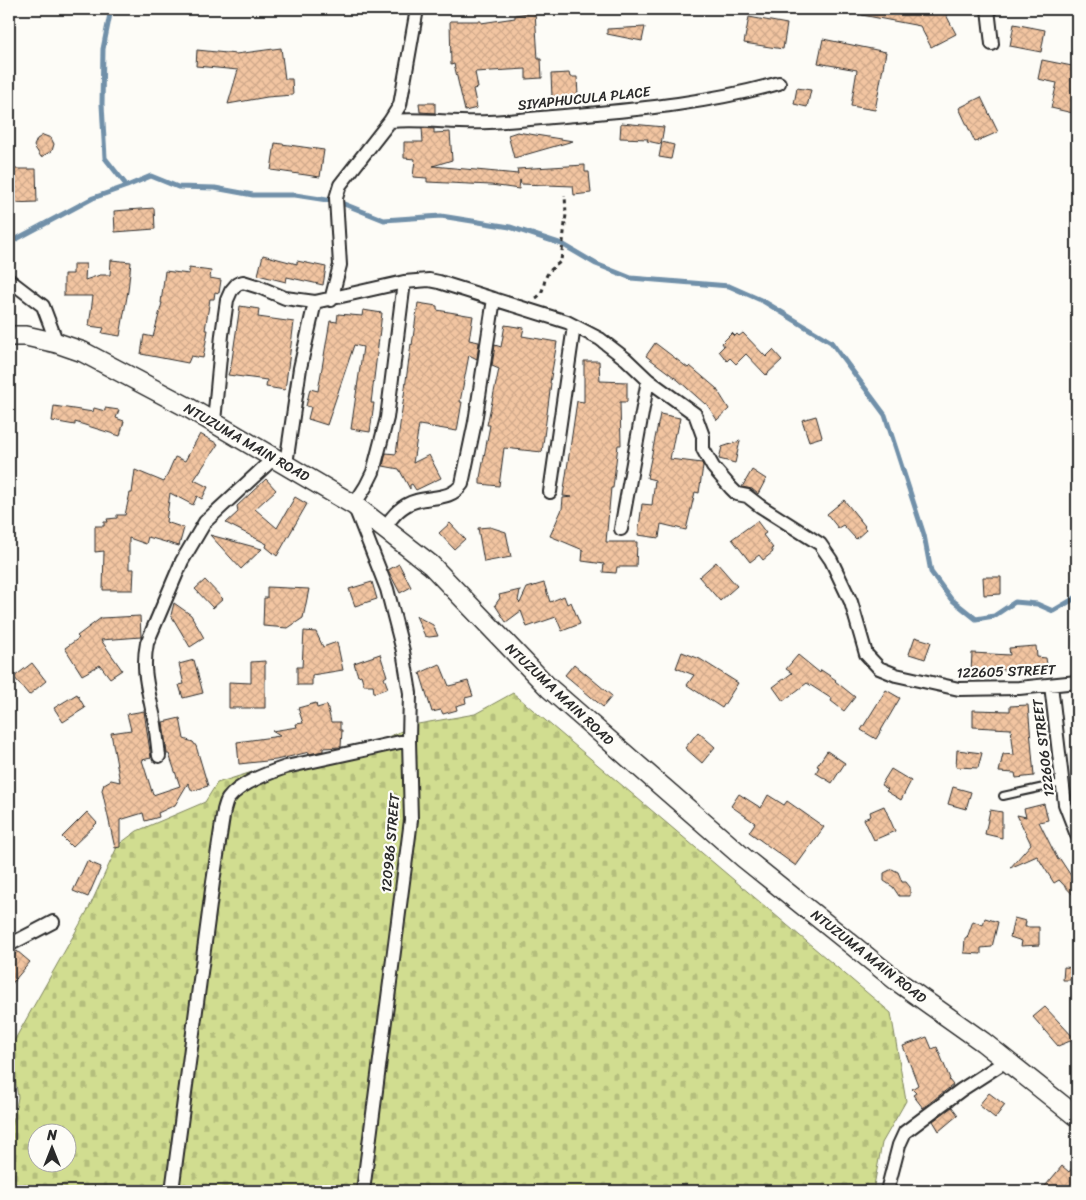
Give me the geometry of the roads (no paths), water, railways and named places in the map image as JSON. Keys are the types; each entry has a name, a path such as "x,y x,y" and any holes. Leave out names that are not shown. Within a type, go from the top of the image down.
{"main road":[{"name":"NTUZUMA MAIN ROAD","path":"9,336 26,336 57,343 83,352 214,422 354,505 431,565 549,688 744,858 897,981 963,1027 1077,1117"}],"street":[{"path":"331,300 340,265 336,198 340,185 390,121 400,105 417,9"},
{"path":"988,9 992,44"},
{"name":"SIYAPHUCULA PLACE","path":"390,121 490,122 639,109 725,96 779,83"},
{"path":"9,280 43,306 57,343"},
{"path":"214,422 227,300 237,284 244,282 285,298 315,302 331,300 404,282 429,280 567,322 600,339 626,359 648,380 621,529"},
{"path":"354,505 373,472 387,418 404,282"},
{"path":"384,528 398,510 405,506 416,501 447,496 458,490 462,484 475,422 494,299"},
{"path":"160,756 153,710 146,688 144,656 147,642 182,561 205,522 280,460 315,302"},
{"path":"550,492 574,326"},
{"name":"122605 STREET","path":"648,380 695,414 702,436 703,449 713,467 730,488 737,494 747,496 820,544 831,560 851,602 866,654 879,668 896,675 959,690 997,689 1077,682"},
{"name":"120986 STREET","path":"354,505 387,589 403,651 410,694 411,820 363,1191"},
{"name":"122606 STREET","path":"1051,685 1065,804 1077,835"},
{"path":"172,1191 213,882 224,810 228,800 249,782 266,773 409,740"},
{"path":"9,945 53,922"},
{"path":"887,1191 899,1145 905,1132 960,1090 1006,1061"}],"lane":[{"path":"1003,796 1062,782"}],"waterway":[{"path":"111,9 103,49 102,104 105,158 127,186 151,176 178,187 215,188 253,195 295,195 327,200"},
{"path":"9,243 93,198 127,186"},
{"path":"344,204 384,220 441,216 510,227 562,244 596,264 631,278 729,286 763,301 831,342 885,415 924,535 931,572 951,599 976,619 994,616 1015,602 1037,604 1053,611 1077,597"}]}
